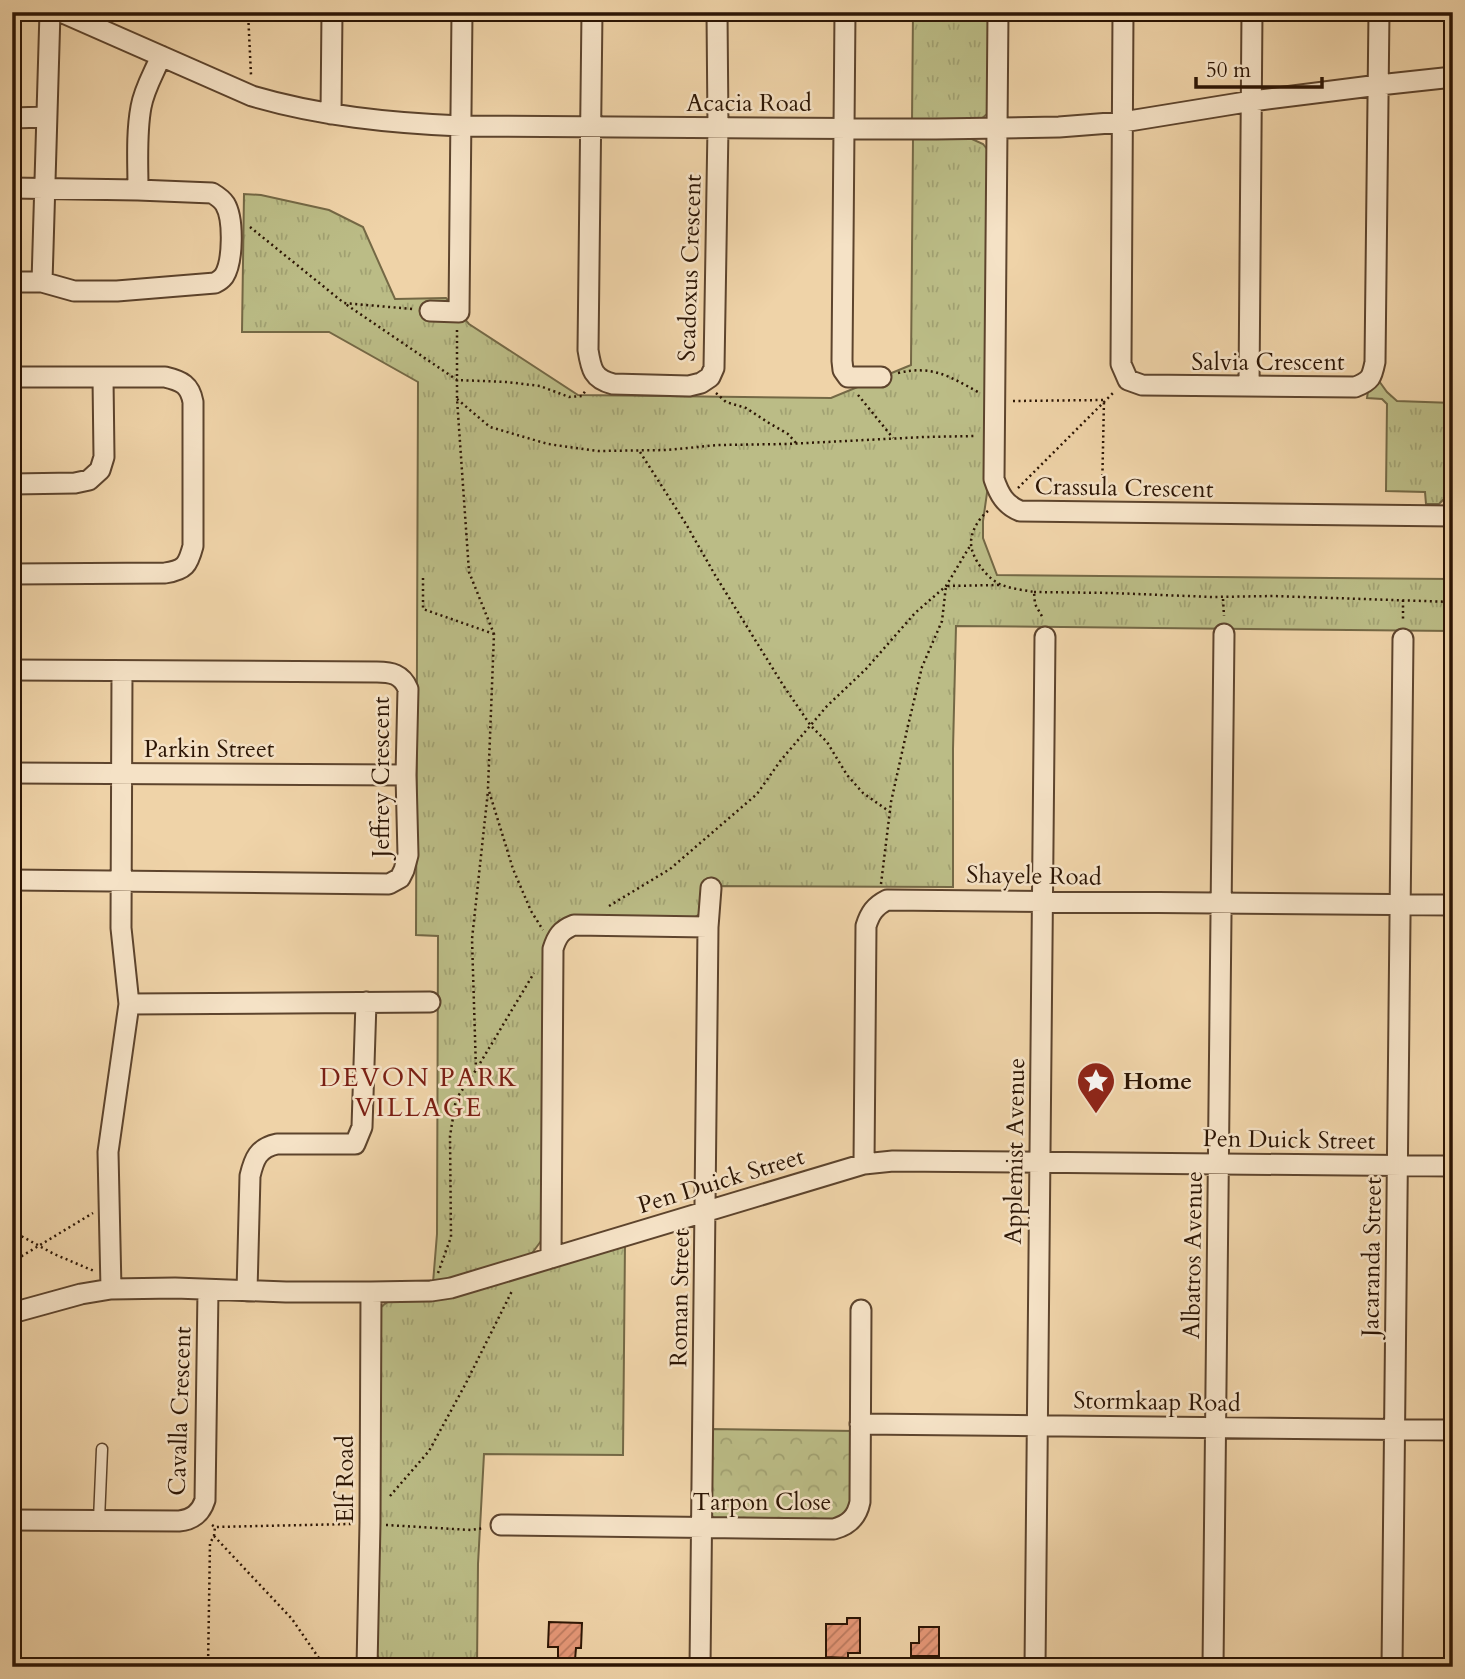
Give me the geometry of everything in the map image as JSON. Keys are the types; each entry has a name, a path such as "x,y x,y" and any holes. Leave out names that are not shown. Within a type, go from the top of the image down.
{"street":[{"path":"42,282 50,12"},
{"name":"Acacia Road","path":"61,12 252,96 276,103 397,123 461,126 996,129 1059,127 1123,122 1252,101 1453,77"},
{"path":"331,12 331,114"},
{"path":"430,311 459,312 461,12"},
{"path":"592,12 588,350 596,375"},
{"name":"Scadoxus Crescent","path":"596,375 603,382 612,384 688,386 701,383 710,377 714,368 717,12"},
{"path":"845,12 842,361 848,377 881,377"},
{"name":"Crassula Crescent","path":"998,12 994,479 1004,501 1020,511 1453,516"},
{"path":"1123,12 1121,363 1128,380"},
{"path":"1249,386 1252,12"},
{"path":"1379,12 1379,85"},
{"path":"138,190 138,127 141,108 144,94 161,56"},
{"name":"Salvia Crescent","path":"1128,380 1142,385 1355,387 1366,383 1372,376 1376,327 1379,85"},
{"path":"12,118 46,117"},
{"path":"12,188 212,193 226,205 231,234 230,257 223,277 215,283 117,291 75,291 42,282 12,282"},
{"path":"12,377 165,377 178,380 191,392 193,402 193,546 187,565 179,571 165,573 12,574"},
{"path":"12,484 75,483 89,480 100,470 104,457 103,378"},
{"name":"Albatros Avenue","path":"1213,1667 1224,634"},
{"name":"Applemist Avenue","path":"1035,1667 1045,637"},
{"name":"Jacaranda Street","path":"1392,1667 1403,639"},
{"name":"Jeffrey Crescent","path":"12,670 377,672 393,673 402,679 408,689 408,855 400,878 389,884 12,880"},
{"path":"111,1282 108,1152 129,1004 121,928 122,672"},
{"name":"Parkin Street","path":"12,773 407,775"},
{"name":"Roman Street","path":"700,1667 708,927 711,888"},
{"name":"Shayele Road","path":"873,910 887,900 1453,905"},
{"path":"864,1164 866,926 873,910"},
{"path":"551,1258 553,949 557,937 567,927 588,924 708,927"},
{"path":"247,1291 250,1186 254,1160 260,1151 277,1144 355,1144 361,1132 366,1002"},
{"path":"129,1004 430,1002"},
{"name":"Pen Duick Street","path":"12,1313 81,1294 111,1282 286,1293 431,1292 864,1164 894,1161 1453,1166"},
{"name":"Cavalla Crescent","path":"12,1520 179,1521 191,1518 201,1511 205,1500 208,1290"},
{"name":"Elf Road","path":"367,1667 371,1292"},
{"name":"Tarpon Close","path":"501,1525 834,1528 846,1525 856,1515 860,1502 861,1310"},
{"name":"Stormkaap Road","path":"860,1424 1453,1430"}],"lane":[{"path":"99,1520 102,1449"}],"path":[{"path":"248,12 252,96"},
{"path":"250,227 344,303 457,380 540,386 569,397 582,396 596,375"},
{"path":"344,303 430,311"},
{"path":"459,312 456,345 457,399 469,572 494,634 488,788 472,939 476,1070"},
{"path":"881,377 906,372 939,372 994,401 1104,400"},
{"path":"710,377 714,391 726,402 746,408 788,434 797,444"},
{"path":"848,377 868,410 893,438"},
{"path":"588,924 607,908 670,869 757,794 827,706 866,669 915,613 946,586 970,545 976,524 985,513 1004,501 1032,475 1104,400 1128,380"},
{"path":"457,399 490,427 548,444 598,451 667,450 718,444 797,444 994,436"},
{"path":"1102,513 1104,400"},
{"path":"640,450 783,685 811,726 827,742 863,793 890,812"},
{"path":"970,545 983,572 1000,585"},
{"path":"423,578 423,609 494,634"},
{"path":"946,586 1000,585 1034,592 1453,602"},
{"path":"873,910 880,887 890,812 922,667 942,621 946,586"},
{"path":"1034,592 1035,604 1044,619 1045,637"},
{"path":"1403,600 1403,639"},
{"path":"488,788 513,869 531,911 553,949"},
{"path":"431,1292 451,1237 450,1136 456,1099 534,974"},
{"path":"12,1262 96,1210 109,1209"},
{"path":"12,1230 111,1282"},
{"path":"370,1501 388,1498 429,1451 465,1385 523,1266"},
{"path":"196,1515 215,1527 370,1524 471,1530 501,1525"},
{"path":"208,1667 210,1543 215,1527"},
{"path":"214,1536 292,1619 325,1667"}],"green space":[{"path":"913,12 990,12 989,109 980,120 912,122"},
{"path":"913,138 972,139 987,149 988,486 983,538 997,575 1453,579 1453,631 956,626 953,887 709,886 701,913 691,920 563,923 544,1237 530,1256 433,1283 437,1234 438,936 416,935 418,382 329,332 242,332 244,194 261,195 329,210 363,227 395,299 446,298 469,324 578,395 831,398 911,365"},
{"path":"1379,381 1397,401 1453,403 1453,490 1439,504 1426,504 1425,492 1386,491 1387,404 1382,399 1367,398 1368,391"},
{"path":"625,1243 623,1455 484,1454 478,1564 477,1667 384,1667 376,1653 378,1313 381,1307 390,1300 448,1297 468,1293"},
{"path":"709,1429 855,1431 854,1501 839,1520 717,1521 709,1513"}],"building":[{"path":"847,1618 860,1618 860,1653 848,1653 848,1658 826,1657 826,1624 847,1624"},
{"path":"549,1622 582,1623 581,1648 576,1648 575,1660 558,1659 558,1647 548,1647"},
{"path":"919,1627 939,1627 939,1656 911,1656 911,1643 919,1643"}],"place":[{"name":"Home","path":"1096,1115"}],"district":[{"name":"DEVON PARK VILLAGE","path":"419,1092"}]}
